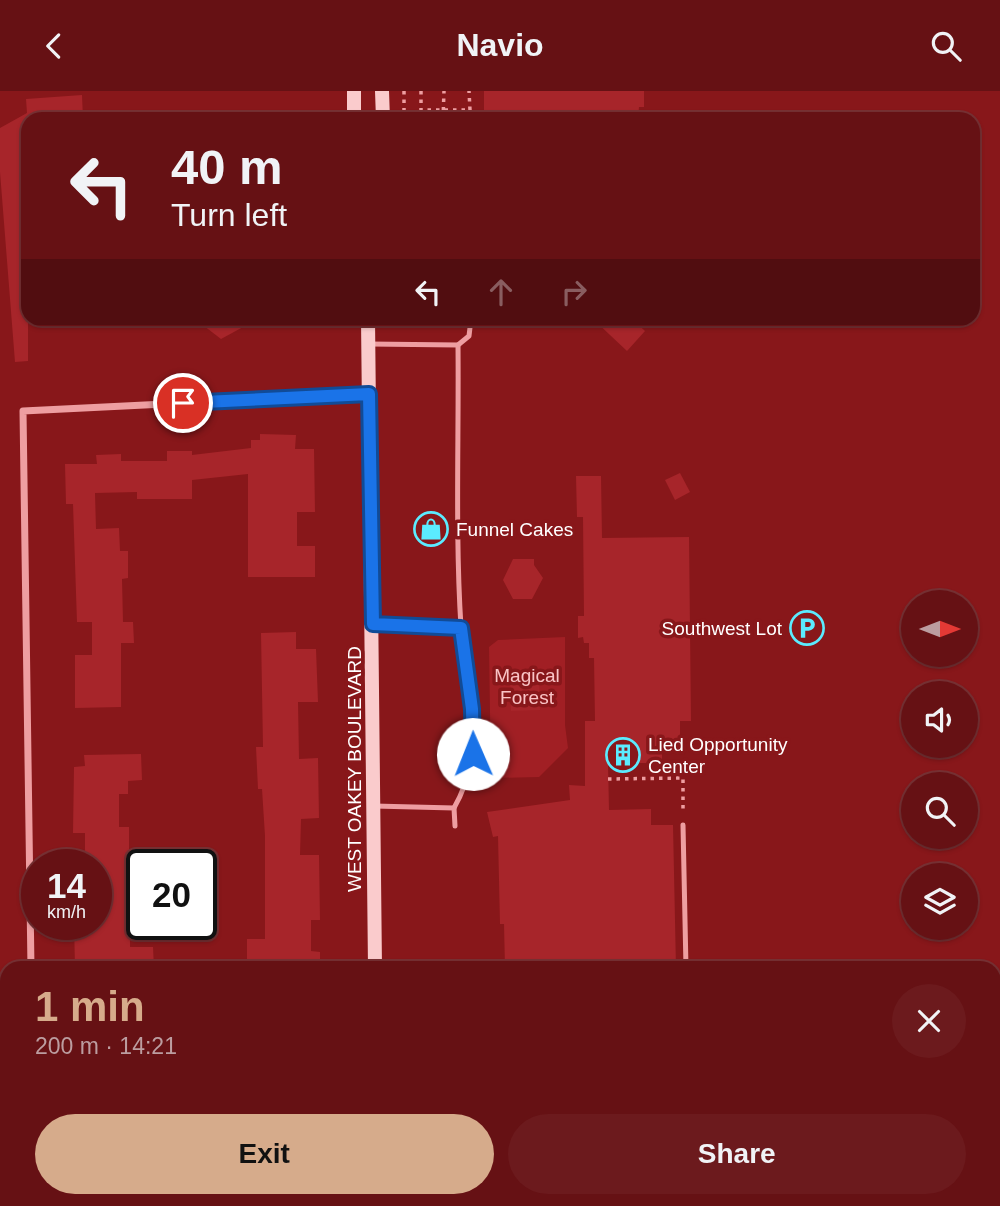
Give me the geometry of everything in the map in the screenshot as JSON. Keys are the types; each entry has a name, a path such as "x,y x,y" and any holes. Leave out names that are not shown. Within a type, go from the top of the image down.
{"main road":[{"path":"354,91 354,112"},
{"path":"382,91 383,112"},
{"name":"WEST OAKEY BOULEVARD","path":"368,326 375,961"}],"street":[{"path":"31,961 23,411 369,394"}],"lane":[{"path":"369,344 458,345 469,336 470,326"},
{"path":"455,826 454,808 468,782 473,754 472,709 461,628 458,345"},
{"path":"373,624 461,628"},
{"path":"373,806 454,808"},
{"path":"683,825 686,961"}],"path":[{"path":"404,91 404,112"},
{"path":"421,91 421,110 470,110 469,91"},
{"path":"443,110 444,91"},
{"path":"608,779 682,778 683,825"}],"green space":[{"name":"Magical Forest","path":"565,637 565,725 568,748 539,777 491,778 489,647 498,640"}],"building":[{"path":"484,91 644,91 644,107 639,107 639,112 484,112"},
{"path":"82,95 83,112 27,112 26,99"},
{"path":"21,116 21,326 28,326 28,361 15,362 0,172 0,128"},
{"path":"204,326 245,326 221,339"},
{"path":"600,326 640,326 645,331 627,351"},
{"path":"260,434 296,435 295,449 314,449 315,512 297,512 297,546 315,546 315,577 248,577 248,474 192,480 192,499 137,499 137,492 95,493 96,529 119,528 120,551 128,551 128,578 122,579 123,622 133,622 134,643 121,643 121,707 75,708 75,655 92,655 92,622 77,622 73,504 66,504 65,464 97,464 96,455 121,454 121,461 167,461 167,451 192,451 192,455 251,448 251,440 260,440"},
{"path":"680,473 690,492 675,500 665,480"},
{"name":"Lied Opportunity Center","path":"576,476 601,476 602,538 689,537 691,721 680,721 680,747 662,747 662,763 608,763 609,810 651,809 651,825 673,825 676,961 505,961 504,924 500,924 498,836 493,837 487,812 570,800 569,785 585,786 585,721 595,721 594,658 589,658 589,643 584,643 583,637 578,638 578,616 584,616 583,517 577,517"},
{"path":"513,559 534,559 534,565 543,578 532,599 513,599 503,580"},
{"path":"296,632 296,649 316,649 318,702 298,702 299,759 318,758 319,818 301,819 300,855 319,855 320,920 311,920 311,951 320,952 320,961 247,961 247,939 265,939 265,836 262,789 258,789 256,747 263,747 261,633"},
{"path":"510,675 539,675 540,710 511,711"},
{"path":"141,754 142,780 128,781 128,794 119,794 119,827 129,827 129,849 126,849 126,940 130,940 130,947 153,947 154,961 75,961 74,940 112,940 112,849 85,849 85,833 73,833 74,767 85,766 84,755"}],"place":[{"name":"Funnel Cakes","path":"431,529"},
{"name":"Southwest Lot","path":"807,628"},
{"name":"Lied Opportunity Center","path":"623,755"}],"route":[{"path":"183,403 369,394 373,624 461,628 472,709 473,754"}]}
